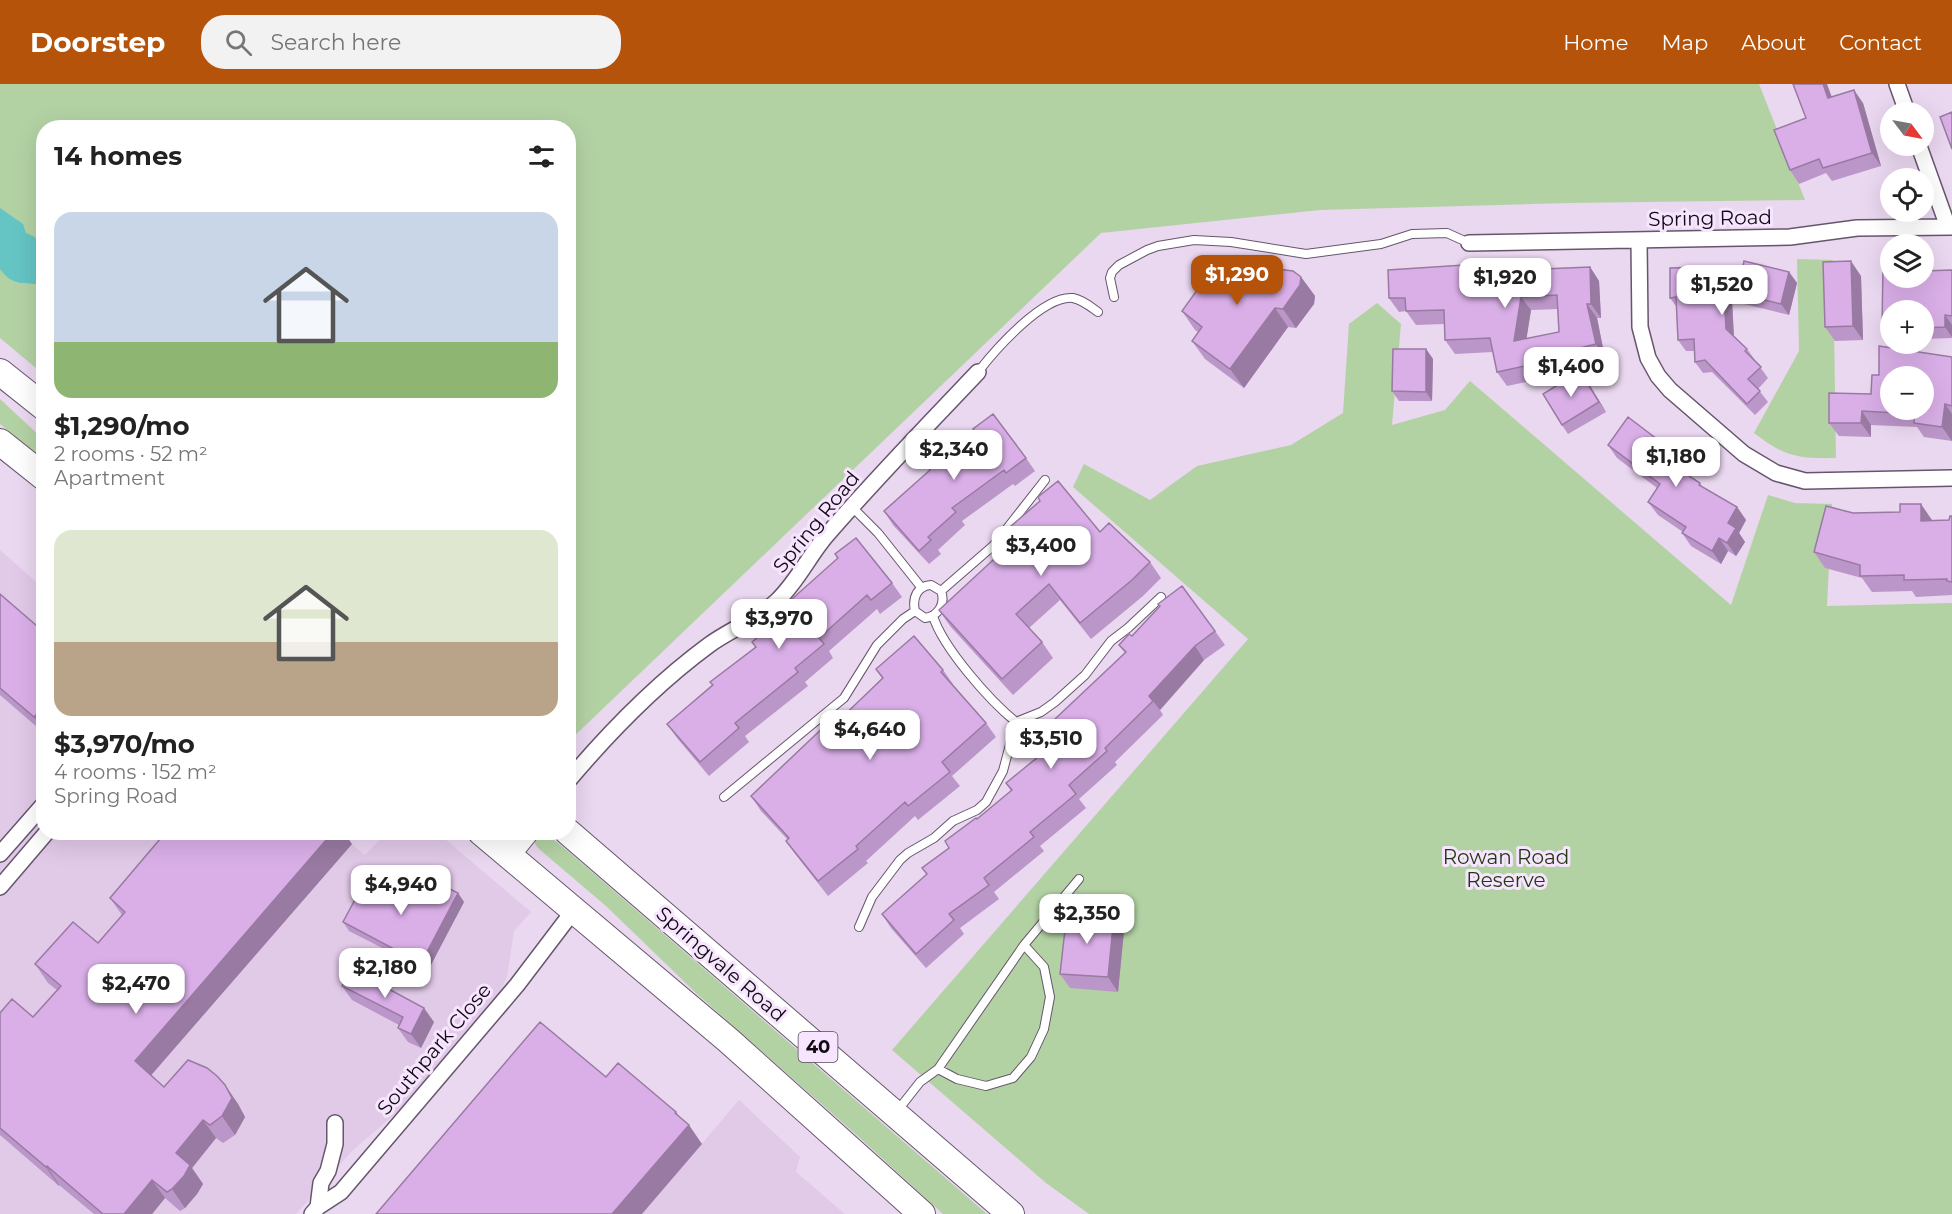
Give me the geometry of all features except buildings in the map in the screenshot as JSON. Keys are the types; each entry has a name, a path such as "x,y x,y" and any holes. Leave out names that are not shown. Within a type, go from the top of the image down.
{"highway":[{"path":"0,372 36,401"},
{"path":"0,442 36,471"},
{"name":"Springvale Road","path":"576,839 1011,1214"},
{"path":"490,840 736,1048 922,1214"},
{"path":"507,854 518,840"}],"street":[{"path":"1897,84 1903,102"},
{"path":"1923,156 1950,227"},
{"name":"Spring Road","path":"1469,243 1790,237 1857,228 1950,227"},
{"path":"1639,241 1640,327 1648,358 1658,376 1670,390 1744,454 1776,473 1804,481 1952,478"},
{"name":"Spring Road","path":"576,772 634,708 669,676 711,643 761,615 779,600 825,536 978,372"},
{"path":"0,854 36,813"},
{"path":"0,887 40,840"},
{"name":"Southpark Close","path":"315,1211 341,1192 517,985 574,910"},
{"name":"Southpark Close","path":"315,1211 321,1183 328,1172 333,1155 335,1123"}],"lane":[{"path":"1114,297 1110,278 1116,267 1147,250 1174,243 1194,240 1222,242 1306,254 1381,244 1412,234 1447,233 1469,243"},
{"path":"978,372 1029,318 1047,306 1072,298 1098,312"},
{"path":"941,591 994,545 1045,480"},
{"path":"852,507 878,533 921,587"},
{"path":"931,585 941,591 943,601 933,616 923,617 915,611 914,598 921,587 931,585"},
{"path":"1016,722 1041,712 1055,702 1090,668 1111,641 1161,597"},
{"path":"724,797 844,698 877,645 903,619 915,611"},
{"path":"933,616 944,641 996,705 1016,722"},
{"path":"859,927 872,897 900,860 931,840 957,819 977,810 984,804 1003,771 1016,722"},
{"path":"895,1114 920,1082 938,1069 1024,945 1079,879"},
{"path":"938,1069 957,1079 986,1086 1013,1078 1031,1057 1044,1029 1050,997 1044,967 1024,945"}],"shaded area":[{"path":"0,208 23,224 26,233 36,238 36,284 14,281 0,269"},
{"path":"0,550 36,582 36,840 347,840 365,855 379,840 446,840 531,912 514,931 507,977 498,996 410,1101 352,1151 296,1214 0,1214"},
{"path":"739,1100 800,1157 796,1172 845,1214 642,1214"}],"green space":[{"path":"0,84 1759,84 1805,200 1569,203 1320,210 1101,233 576,734 576,120 36,120 36,368 0,338"},
{"path":"1797,259 1833,260 1836,458 1792,455 1774,447 1754,433 1799,351"},
{"name":"Rowan Road Reserve","path":"1377,303 1401,324 1392,425 1445,410 1470,381 1731,605 1768,495 1795,503 1832,504 1827,606 1952,603 1952,1214 1089,1214 1046,1183 892,1050 1248,639 1073,487 1084,464 1150,500 1197,466 1291,445 1343,413 1349,324"},
{"path":"0,399 36,432 36,453 0,424"},
{"path":"535,840 554,840 569,852 987,1214 943,1214 697,994 606,906 535,844"}]}
